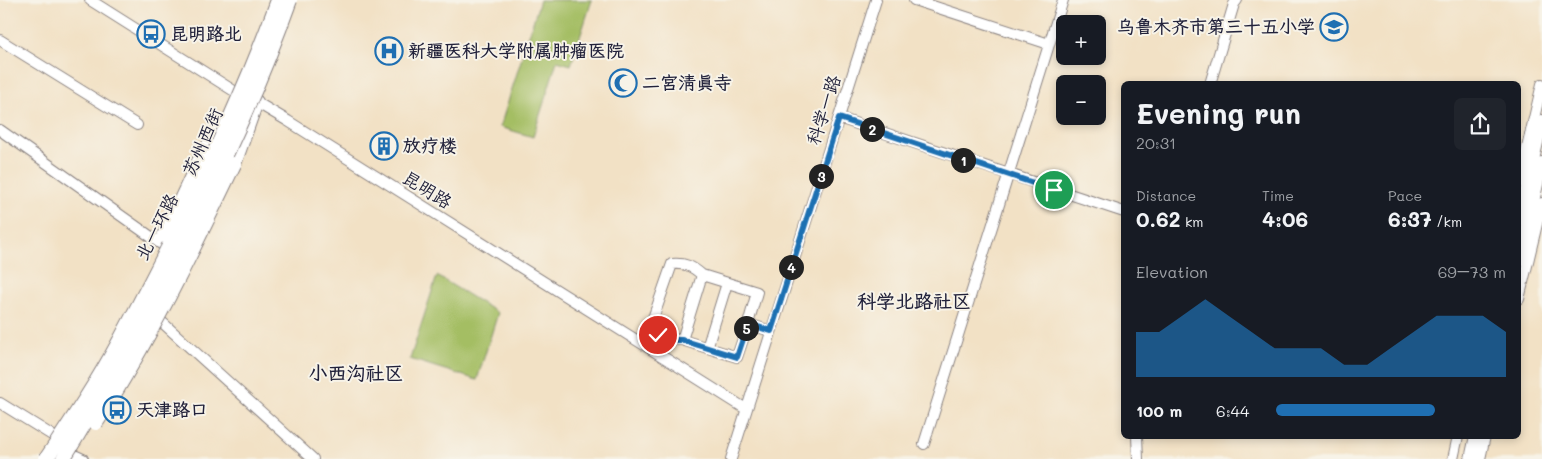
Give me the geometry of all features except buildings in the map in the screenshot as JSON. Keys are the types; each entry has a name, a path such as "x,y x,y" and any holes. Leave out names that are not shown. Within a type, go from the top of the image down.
{"highway":[{"name":"北一环路","path":"46,459 120,342 167,250 212,158 260,51 277,0"},
{"name":"北一环路","path":"66,456 154,300 216,178 272,50 290,0"},
{"path":"42,459 64,417 116,332 202,155 242,96"},
{"path":"66,456 86,440 121,385 180,274 234,164 256,102"}],"main road":[{"name":"苏州西街","path":"66,456 202,188 242,96 277,0"},
{"name":"苏州西街","path":"66,456 185,258 230,163 273,63 295,0"},
{"path":"1521,211 1542,121"},
{"path":"1521,252 1542,163"},
{"path":"1462,459 1467,439"},
{"path":"1471,459 1475,439"}],"street":[{"name":"昆明路","path":"90,0 746,409"},
{"name":"科学一路","path":"731,459 876,0"},
{"path":"914,0 1049,44"},
{"path":"924,444 1063,0"},
{"path":"1211,81 1234,4 1237,0"},
{"path":"0,40 137,125"},
{"path":"1521,173 1542,84"},
{"path":"839,118 1121,211"},
{"path":"0,130 171,251"},
{"path":"1521,291 1542,203"},
{"path":"672,264 692,267 702,275 757,292 737,357 682,340 670,340 658,335 650,328 672,264"},
{"path":"682,340 702,275"},
{"path":"707,348 727,283"},
{"path":"152,313 313,459"},
{"path":"748,324 771,331"},
{"path":"0,404 66,456"},
{"path":"1137,439 1138,459"},
{"path":"1453,459 1457,439"},
{"path":"1480,459 1484,439"}],"green space":[{"path":"540,0 592,0 571,65 557,61 533,137 500,127"},
{"path":"437,276 498,313 477,380 410,359"}],"place":[{"name":"乌鲁木齐市第三十五小学","path":"1334,27"},
{"name":"昆明路北","path":"151,34"},
{"name":"新疆医科大学附属肿瘤医院","path":"389,51"},
{"name":"二宫清真寺","path":"623,83"},
{"name":"放疗楼","path":"384,146"},
{"name":"天津路口","path":"117,410"}],"district":[{"name":"科学北路社区","path":"914,301"},
{"name":"小西沟社区","path":"356,373"}],"route":[{"path":"658,335 670,340 682,340 737,357 748,324 771,331 839,118 1054,190"}]}
